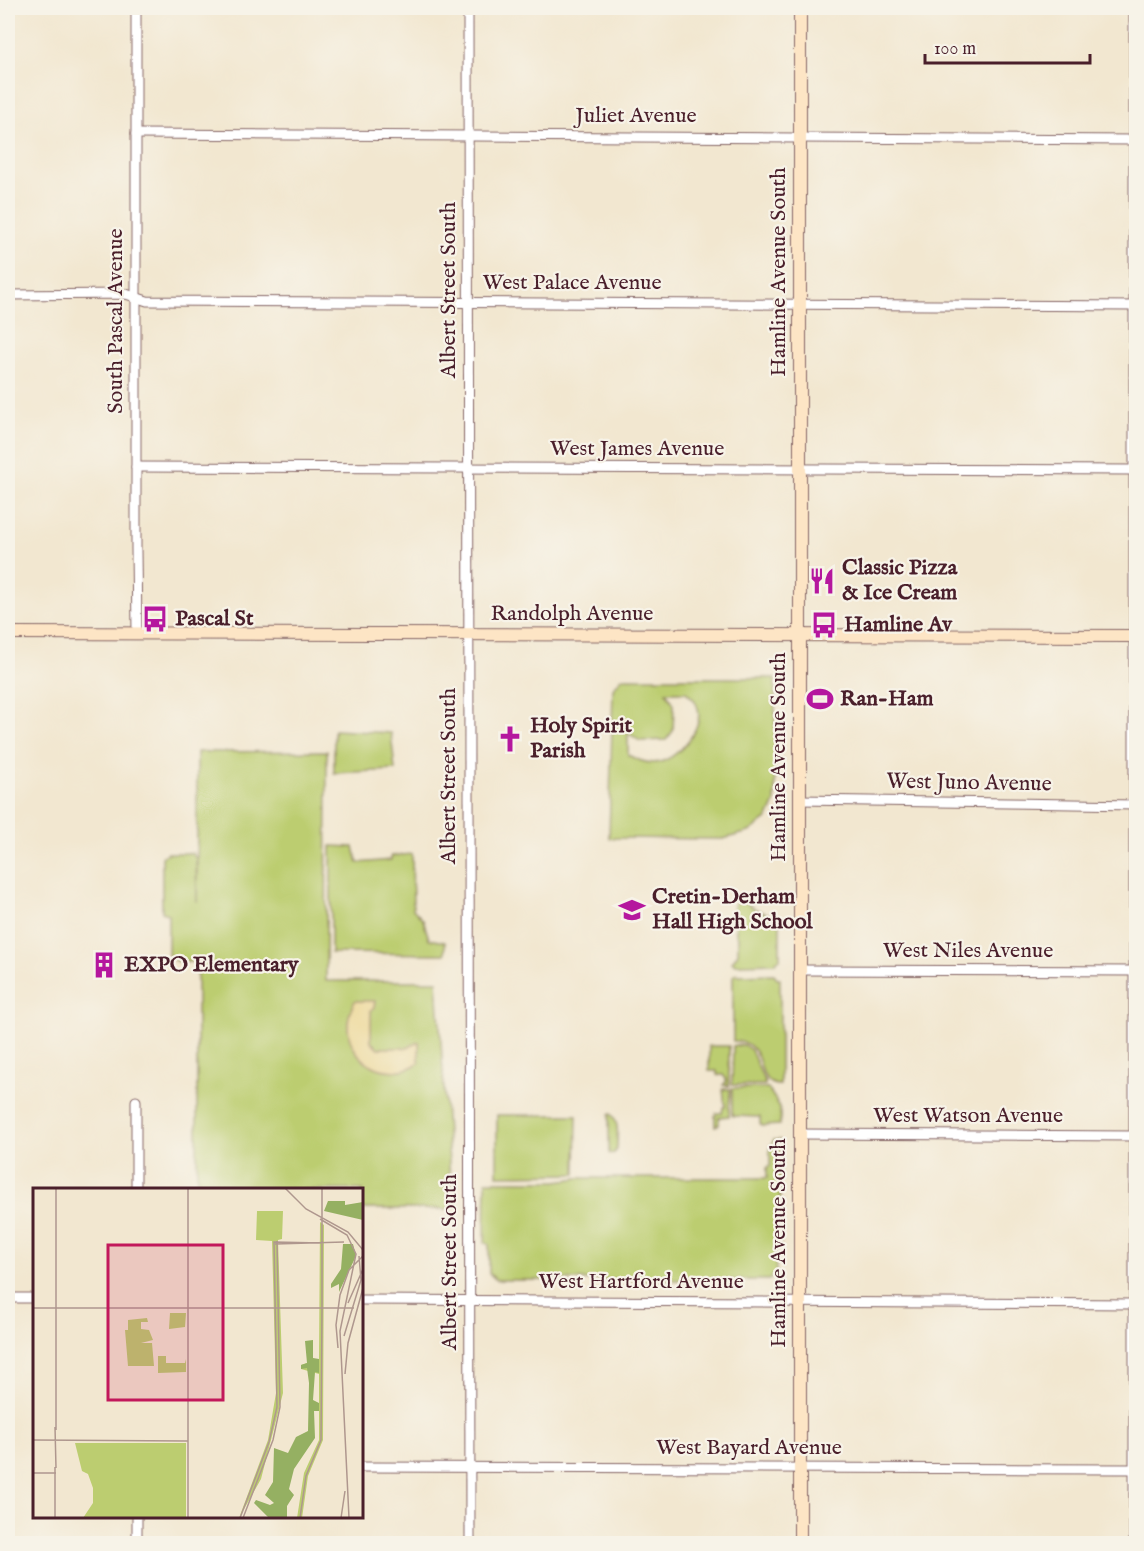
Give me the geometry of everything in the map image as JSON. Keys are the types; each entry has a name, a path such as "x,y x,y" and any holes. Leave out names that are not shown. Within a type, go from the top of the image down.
{"street":[{"name":"South Pascal Avenue","path":"136,8 137,634"},
{"name":"Albert Street South","path":"468,8 470,1544"},
{"name":"Hamline Avenue South","path":"800,8 800,1544"},
{"path":"1134,8 1134,1544"},
{"name":"Juliet Avenue","path":"136,134 1135,140"},
{"name":"West Palace Avenue","path":"8,295 126,294 147,301 1135,306"},
{"name":"West James Avenue","path":"136,467 1135,470"},
{"name":"Randolph Avenue","path":"8,633 1135,636"},
{"name":"West Juno Avenue","path":"800,800 1135,805"},
{"name":"West Niles Avenue","path":"800,970 1135,971"},
{"path":"136,1101 136,1188"},
{"name":"West Watson Avenue","path":"800,1134 1135,1136"},
{"path":"8,1298 33,1298"},
{"name":"West Hartford Avenue","path":"363,1300 1135,1304"},
{"name":"West Bayard Avenue","path":"363,1467 1135,1469"},
{"path":"137,1518 137,1544"}],"green space":[{"path":"622,678 775,678 775,802 768,818 749,832 723,839 609,838 613,688","holes":["666,692 686,692 695,702 698,721 684,746 668,759 656,763 643,762 628,755 628,733 640,741 666,740 673,731 674,704"]},
{"path":"334,730 391,733 395,770 334,773"},
{"path":"327,751 326,981 437,981 452,1209 363,1209 363,1188 197,1188 197,962 176,961 168,955 168,914 162,912 162,857 167,853 192,853 196,858 197,902 197,752"},
{"path":"331,846 354,847 358,863 391,860 391,856 412,854 413,909 423,920 429,939 445,942 445,954 331,953"},
{"path":"739,898 759,911 780,916 780,959 776,963 735,964 732,962 738,953 734,907"},
{"path":"737,973 737,975 774,974 780,978 780,1085 771,1083 766,1078 752,1048 745,1043 733,1041 733,976"},
{"path":"744,1045 751,1050 765,1085 732,1085 733,1046"},
{"path":"709,1046 729,1046 729,1086 723,1085 726,1079 723,1075 717,1075 717,1071 709,1071"},
{"path":"732,1088 768,1088 780,1107 780,1125 762,1126 760,1117 732,1116"},
{"path":"723,1089 730,1089 729,1116 719,1117 719,1125 715,1126 716,1113 722,1113 725,1107"},
{"path":"611,1114 617,1125 617,1149 611,1154 609,1153 609,1115"},
{"path":"497,1115 577,1115 576,1174 497,1175"},
{"path":"774,1140 780,1140 780,1244 775,1245 776,1273 769,1280 496,1280 489,1273 489,1244 485,1243 486,1181 556,1181 578,1178 767,1178 767,1168 770,1166 770,1147"}],"sand":[{"path":"355,1001 375,1001 371,1010 371,1042 378,1048 406,1048 419,1042 419,1063 396,1071 385,1070 364,1060 356,1052 348,1029 350,1011"}],"place":[{"name":"Classic Pizza & Ice Cream","path":"822,581"},
{"name":"Pascal St","path":"155,619"},
{"name":"Hamline Av","path":"824,625"},
{"name":"Ran-Ham","path":"820,699"},
{"name":"Holy Spirit Parish","path":"510,739"},
{"name":"Cretin-Derham Hall High School","path":"632,910"},
{"name":"EXPO Elementary","path":"104,965"}]}
